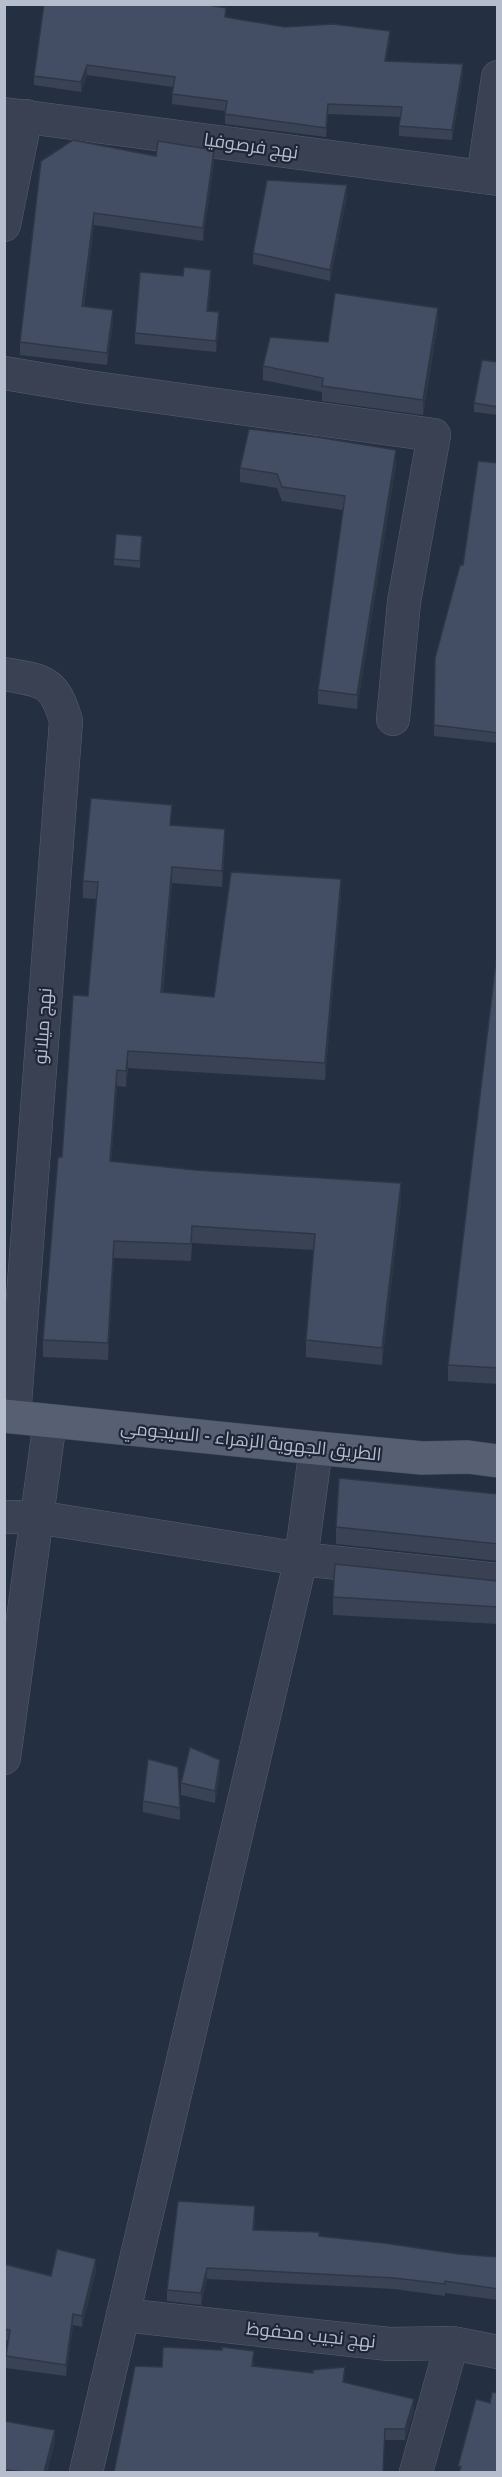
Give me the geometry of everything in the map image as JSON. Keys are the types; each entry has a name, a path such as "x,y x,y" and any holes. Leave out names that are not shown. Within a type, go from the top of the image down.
{"main road":[{"name":"الطريق الجهوية الزهراء - السيجومي","path":"9,1417 422,1458 468,1457 498,1461"}],"street":[{"path":"490,178 498,77"},
{"path":"4,225 15,115"},
{"name":"نهج فرصوفيا","path":"15,115 490,178"},
{"path":"4,373 87,387 434,435 404,602 393,719"},
{"name":"نهج ميلانو","path":"4,674 38,680 54,690 60,700 66,721 9,1417"},
{"path":"4,1758 50,1421"},
{"path":"86,2472 301,1559 316,1448"},
{"path":"4,1517 36,1517 301,1559 498,1580"},
{"name":"نهج نجيب محفوظ","path":"123,2314 389,2344 452,2343 498,2352"},
{"path":"416,2472 452,2343"}],"building":[{"path":"44,4 203,4 226,8 225,17 285,27 333,24 390,31 385,61 463,64 452,130 399,126 402,107 328,104 326,128 225,114 227,101 172,94 175,77 87,65 81,82 34,76"},
{"path":"73,140 156,156 158,141 214,150 203,228 94,213 82,306 113,310 107,353 20,342 41,161"},
{"path":"267,180 347,185 330,270 253,253"},
{"path":"184,267 211,270 207,311 219,312 216,341 135,333 140,272 183,276"},
{"path":"335,293 438,308 423,400 322,386 323,378 263,366 270,337 328,342"},
{"path":"482,360 498,362 498,407 474,403"},
{"path":"249,429 396,450 357,695 318,690 345,496 282,487 277,474 240,468"},
{"path":"478,461 498,463 498,733 434,725 435,658 460,565 463,565"},
{"path":"116,534 142,536 140,561 114,559"},
{"path":"91,798 172,805 170,825 225,829 222,871 172,867 161,992 214,997 231,872 341,879 325,1063 128,1051 126,1071 117,1070 110,1161 195,1170 401,1183 382,1348 306,1340 315,1234 192,1226 191,1244 114,1241 108,1343 43,1340 58,1157 62,1157 73,995 88,996 98,882 83,881"},
{"path":"498,944 498,1368 448,1365"},
{"path":"339,1478 498,1494 498,1544 336,1527"},
{"path":"335,1564 498,1581 498,1607 333,1597"},
{"path":"190,1747 220,1760 215,1791 181,1783"},
{"path":"148,1759 178,1767 180,1808 143,1801"},
{"path":"178,2201 255,2206 253,2230 319,2232 319,2236 498,2257 498,2289 445,2281 445,2284 394,2278 207,2268 201,2293 167,2290"},
{"path":"57,2249 96,2259 82,2316 73,2314 66,2365 6,2356 10,2330 4,2329 4,2264 51,2276"},
{"path":"163,2347 222,2350 222,2347 254,2351 252,2366 313,2373 313,2370 345,2367 343,2382 414,2399 405,2429 385,2429 383,2472 114,2472 135,2366 162,2367"},
{"path":"492,2392 498,2393 498,2472 459,2472 461,2467 458,2466 476,2399 490,2403"},
{"path":"4,2421 55,2430 44,2472 4,2470"}]}
